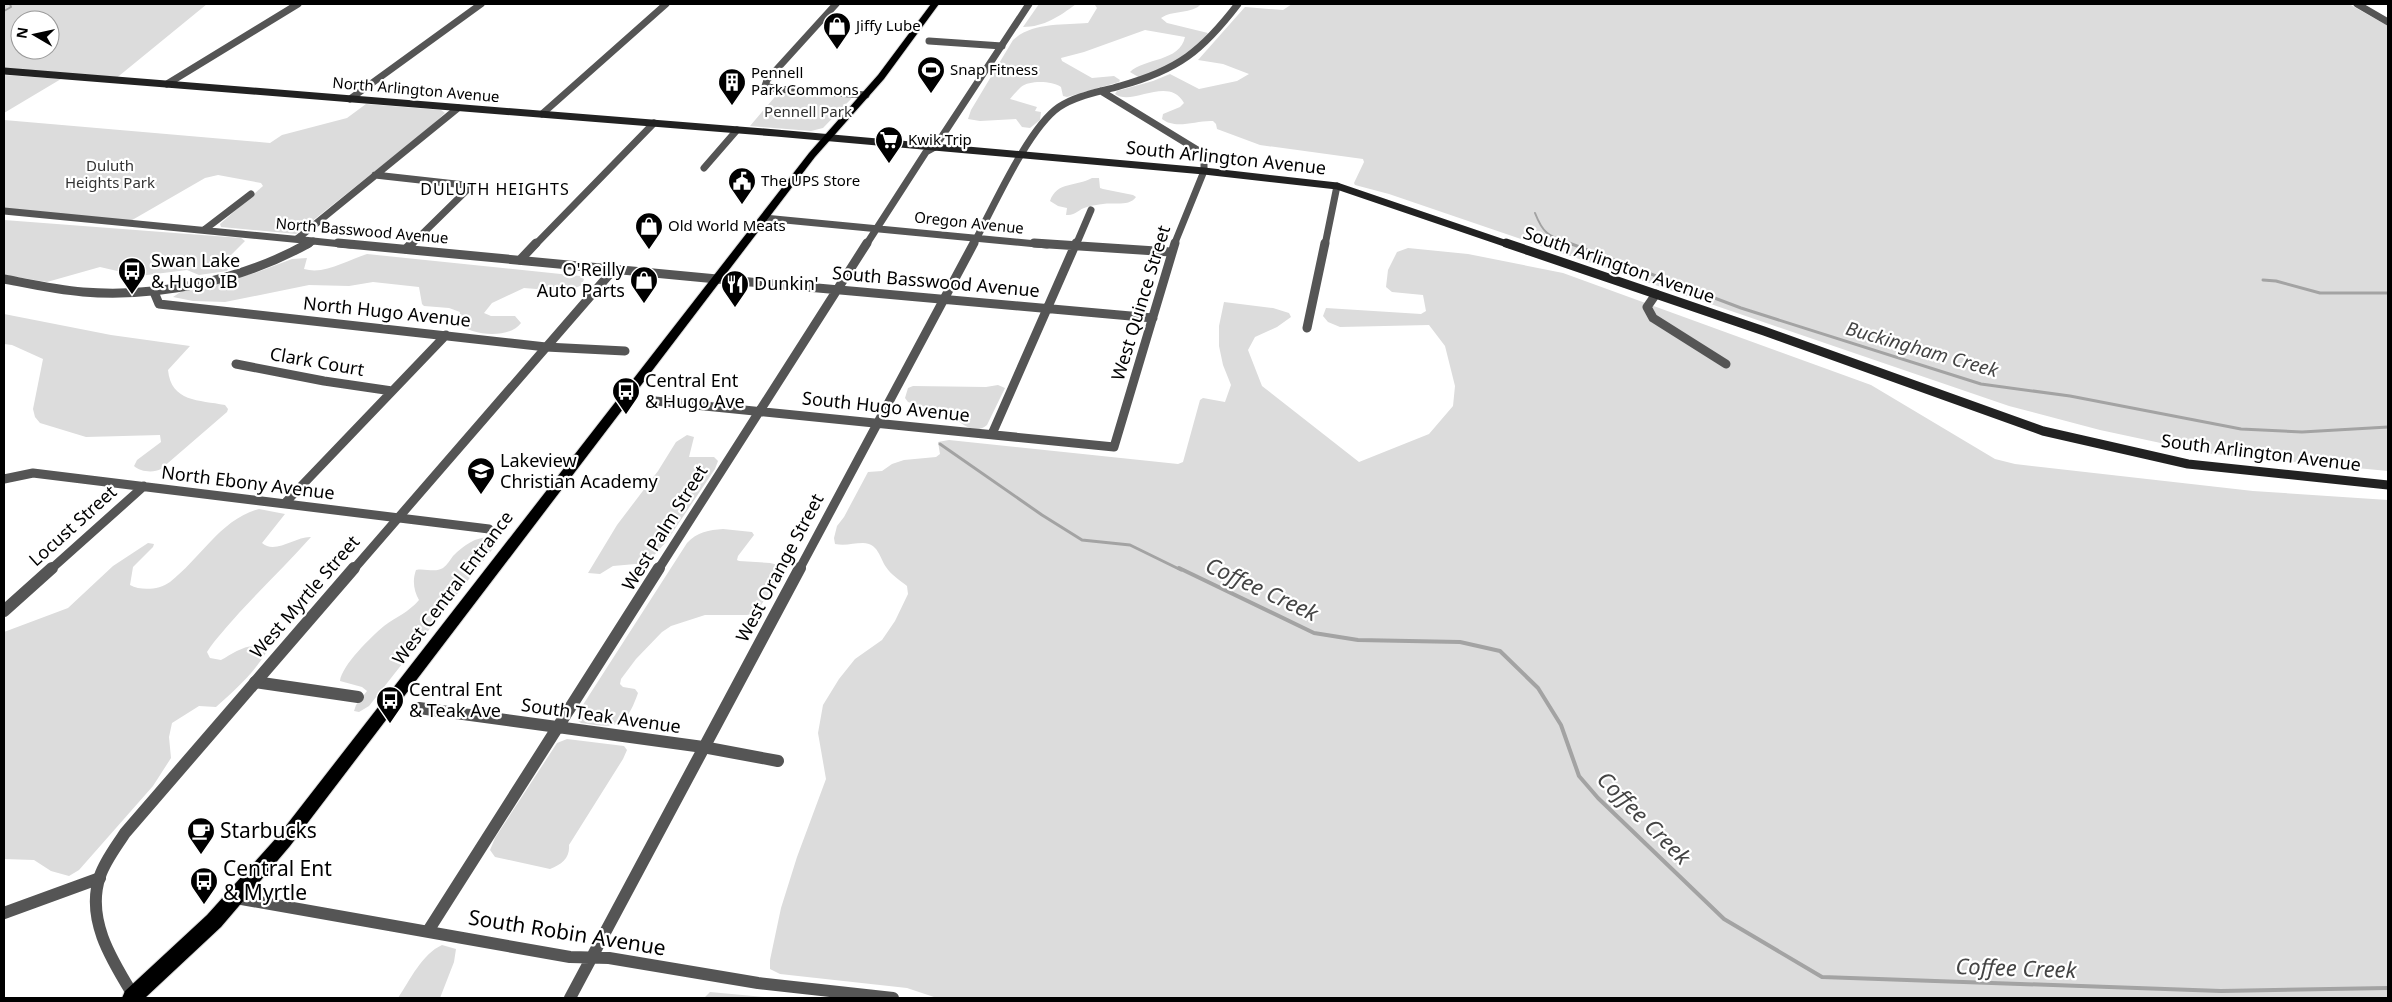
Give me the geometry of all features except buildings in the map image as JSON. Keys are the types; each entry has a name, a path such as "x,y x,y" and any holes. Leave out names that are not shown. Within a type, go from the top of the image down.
{"highway":[{"name":"West Central Entrance","path":"134,998 236,898 318,799 826,138 866,95 935,4"}],"main road":[{"name":"North Arlington Avenue","path":"4,71 826,138"},
{"name":"South Arlington Avenue","path":"826,138 1204,171 1337,186 1656,294 2043,431 2188,464 2388,485"}],"street":[{"path":"167,84 298,4"},
{"path":"350,99 481,4"},
{"path":"542,114 666,4"},
{"path":"836,4 767,80 766,86 776,90 866,95"},
{"name":"West Palm Street","path":"428,931 757,411 838,291 926,152 935,147 1029,4"},
{"name":"West Orange Street","path":"570,998 1021,155 1056,108 1071,99 1167,72 1187,60 1222,26 1238,4"},
{"path":"2357,4 2388,22"},
{"path":"929,41 1002,46"},
{"path":"1101,91 1204,154 1204,171"},
{"path":"297,239 458,108"},
{"path":"520,260 654,123"},
{"path":"704,168 737,130"},
{"name":"West Quince Street","path":"1114,447 1171,252 1204,171"},
{"path":"375,175 465,185 468,189 463,196 406,249"},
{"path":"1307,328 1337,186"},
{"path":"204,230 251,194"},
{"path":"992,434 1073,247 1091,210"},
{"name":"North Basswood Avenue","path":"4,211 717,279"},
{"name":"Oregon Avenue","path":"764,218 1073,247 1171,252"},
{"path":"4,279 92,293 154,292 265,266 294,254 313,241"},
{"name":"West Myrtle Street","path":"134,998 103,938 96,919 96,899 100,878 112,854 142,811 399,519 614,270"},
{"name":"South Basswood Avenue","path":"717,279 1153,318"},
{"name":"North Hugo Avenue","path":"154,292 159,304 546,347 625,351"},
{"path":"1656,294 1647,307 1653,318 1726,364"},
{"path":"285,503 446,335"},
{"name":"Clark Court","path":"236,364 324,382 392,391"},
{"name":"South Hugo Avenue","path":"655,401 1114,447"},
{"name":"North Ebony Avenue","path":"4,478 33,473 489,529"},
{"name":"Locust Street","path":"4,611 144,486"},
{"path":"255,682 358,697"},
{"name":"South Teak Avenue","path":"419,708 703,747 778,762"},
{"path":"4,913 100,878"},
{"name":"South Robin Avenue","path":"236,898 570,957 609,958 758,983 893,998"}],"green space":[{"path":"4,4 207,4 114,80 4,69"},
{"path":"1039,4 1076,4 1058,17 1045,23 1023,27"},
{"path":"1084,4 1201,4 1193,9 1161,18 1167,23 1208,33 1188,57 1140,78 1130,72 1176,51 1182,45 1185,37 1145,30 1084,52 1061,58 1062,61 1092,78 1114,76 1120,80 1119,82 1067,97 1063,96 1061,87 1052,83 1035,82 1021,87 1010,99 1037,107 1035,111 1041,112 1040,120 1030,128 1022,127 1016,119 980,121 968,119 971,110 1013,40 1029,30 1039,27 1088,23 1097,8 1095,5"},
{"path":"1292,4 2349,4 2388,26 2388,471 2212,454 2100,430 2009,406 1389,194 1355,185 1354,183 1364,162 1363,159 1260,145 1217,129 1213,121 1173,124 1162,119 1163,114 1180,107 1184,103 1177,95 1169,92 1160,91 1131,97 1122,97 1115,94 1117,91 1170,74 1199,89 1237,81 1249,74 1223,64 1198,60 1245,7 1283,10"},
{"path":"4,75 61,79 4,113"},
{"name":"Pennell Park","path":"779,92 850,96 851,99 823,128 811,131 750,126"},
{"name":"Duluth Heights Park","path":"366,104 441,110 445,113 429,128 296,234 221,227 220,224 263,186 261,183 218,175 205,178 127,223 4,211 4,120 270,143 282,135 347,118"},
{"path":"1092,178 1099,178 1100,188 1136,197 1125,203 1089,206 1069,215 1066,215 1067,208 1058,206 1050,201 1057,190 1062,187"},
{"path":"4,220 241,238 245,241 229,257 232,264 227,271 199,275 187,270 139,276 100,267 47,282 4,275"},
{"path":"1408,248 1468,254 1563,273 1871,385 1995,459 2015,464 2253,491 2388,500 2388,998 937,998 907,988 780,974 770,969 770,960 781,908 797,857 826,779 818,733 823,705 839,679 855,659 882,640 895,621 908,594 907,586 888,570 872,545 863,543 835,544 834,538 837,526 844,517 868,472 882,471 892,464 904,460 936,457 940,454 938,442 949,440 1178,464 1183,462 1200,400 1203,398 1225,402 1231,385 1223,365 1219,346 1219,326 1224,302 1273,308 1289,313 1291,317 1277,327 1255,337 1248,350 1262,386 1359,462 1429,434 1453,406 1455,386 1445,346 1429,325 1340,327 1328,322 1323,316 1326,308 1421,314 1426,311 1423,295 1392,292 1386,287 1388,270 1397,252"},
{"path":"367,254 580,276 584,279 582,285 571,290 524,288 492,303 484,313 491,316 515,316 521,323 508,332 490,334 472,331 458,323 460,312 449,308 424,306 419,287 373,282 349,286 309,285 225,302 193,301 173,297 182,291 255,273 292,259 307,258 304,269 320,270"},
{"path":"4,314 111,335 190,346 168,370 170,380 180,394 196,400 225,405 228,409 227,412 161,469 151,471 140,470 134,466 137,460 161,442 160,435 86,437 40,423 35,417 33,409 43,359 12,345 4,344"},
{"path":"998,385 1005,388 987,425 976,429 965,426 945,413 908,402 905,398 908,388 913,386 986,387"},
{"path":"687,435 694,437 689,457 714,457 718,461 715,469 666,542 647,563 613,566 600,574 588,573 617,525 658,471 676,442"},
{"path":"259,509 285,514 262,543 267,546 279,546 305,537 311,537 239,613 207,652 210,658 221,660 244,648 255,646 267,651 262,659 244,681 216,707 199,706 172,723 169,737 171,758 153,786 79,870 69,876 51,871 34,860 4,859 4,632 68,608 113,566 148,543 154,544 153,547 133,567 130,585 150,589 166,585 181,573 233,521"},
{"path":"723,529 752,532 754,535 737,560 783,566 783,571 756,613 747,615 705,615 671,626 662,632 636,659 621,679 620,684 623,687 635,689 638,693 629,714 618,724 603,726 581,723 577,720 579,711 687,543 695,536 704,532"},
{"path":"491,537 498,540 495,546 369,706 359,712 354,711 356,705 367,691 362,687 340,681 342,674 351,659 372,637 419,600 414,586 416,570 440,569 466,545 480,538"},
{"path":"567,739 624,746 627,750 569,845 567,857 562,863 550,869 495,857 490,850 495,838 557,743"},
{"path":"442,945 456,949 454,962 440,998 398,998 422,961"},
{"path":"710,992 776,998 704,998"}],"waterway":[{"path":"4,11 11,7 10,4"},
{"name":"Buckingham Creek","path":"1535,213 1545,231 1572,245"},
{"name":"Buckingham Creek","path":"1569,243 1741,308 1981,384 2070,396 2241,429 2302,432 2388,427"},
{"path":"2263,280 2276,281 2320,293 2388,293"},
{"name":"Coffee Creek","path":"940,444 1042,515 1082,540 1130,545 1181,570"},
{"name":"Coffee Creek","path":"1179,568 1314,633 1358,640 1460,642 1500,651 1538,688 1561,725 1579,776 1598,798 1724,919 1822,977 2221,991 2388,988"}],"place":[{"name":"Jiffy Lube","path":"837,50"},
{"name":"Snap Fitness","path":"931,94"},
{"name":"Pennell Park Commons","path":"732,106"},
{"name":"Kwik Trip","path":"889,164"},
{"name":"The UPS Store","path":"742,205"},
{"name":"Old World Meats","path":"649,250"},
{"name":"Swan Lake & Hugo IB","path":"132,295"},
{"name":"O'Reilly Auto Parts","path":"644,304"},
{"name":"Dunkin'","path":"735,308"},
{"name":"Central Ent & Hugo Ave","path":"626,415"},
{"name":"Lakeview Christian Academy","path":"481,495"},
{"name":"Central Ent & Teak Ave","path":"390,724"},
{"name":"Starbucks","path":"201,855"},
{"name":"Central Ent & Myrtle","path":"204,905"}],"district":[{"name":"DULUTH HEIGHTS","path":"495,189"}]}
